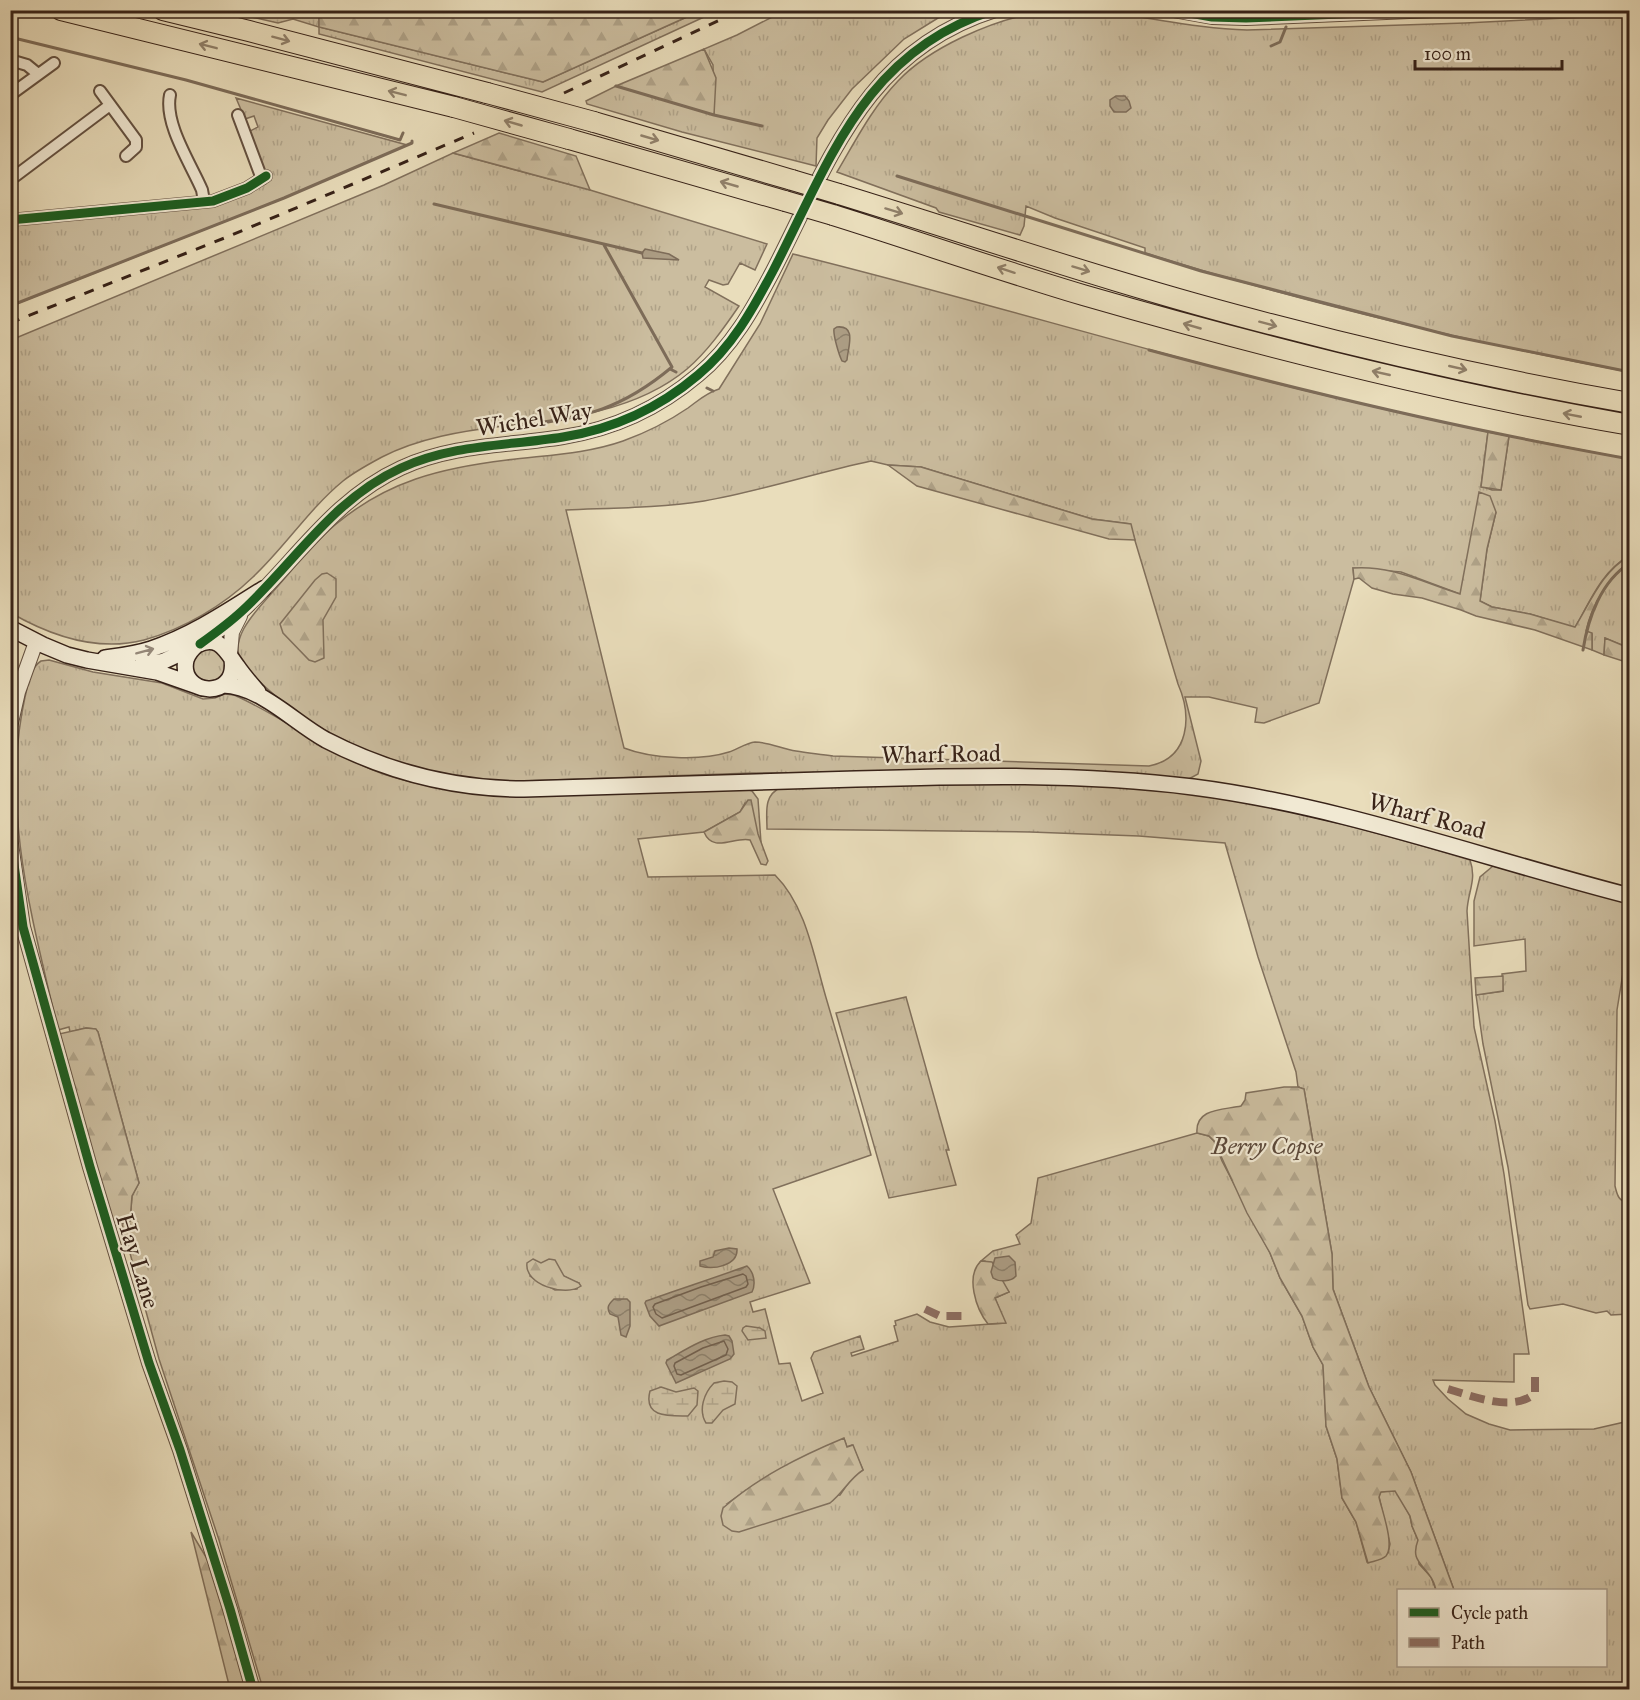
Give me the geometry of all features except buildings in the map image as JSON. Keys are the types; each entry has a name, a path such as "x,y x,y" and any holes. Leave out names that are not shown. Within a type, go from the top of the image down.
{"highway":[{"path":"61,10 454,107 569,139 832,215 1080,294 1260,345 1516,404 1629,425"},
{"path":"163,10 260,33 594,122 1269,324 1484,374 1629,403"}],"main road":[{"path":"87,660 142,652 160,646 200,627 263,589"},
{"path":"10,628 36,642"},
{"name":"Wharf Road","path":"36,642 67,655 135,667 197,686 212,689 223,685 241,687 261,696 314,733 365,758 418,776 467,786 524,789 1008,775 1142,782 1223,792 1301,807 1629,896"},
{"name":"Wharf Road","path":"135,667 164,661 197,646 215,643 224,647 261,696"},
{"path":"197,646 187,657 185,666 189,678 197,686"},
{"path":"223,685 232,672 231,657"}],"street":[{"name":"Wichel Way","path":"197,646 242,611 345,504 400,468 452,451 561,438 615,425 654,406 700,374 730,342 750,314 840,140 881,81 913,52 938,35 995,10"},
{"path":"1173,10 1245,18 1433,10"},
{"path":"10,60 27,65 38,74"},
{"path":"10,95 54,63"},
{"path":"100,91 136,140 136,147 126,156"},
{"path":"170,95 171,121 202,190 204,201"},
{"path":"10,180 110,105"},
{"path":"10,220 204,201 230,195 264,178 238,115"},
{"name":"Wichel Way","path":"231,657 232,632 242,611"},
{"path":"10,727 18,692 36,642"},
{"name":"Hay Lane","path":"10,837 23,927 90,1167 149,1363 180,1450 253,1689"}],"green space":[{"path":"323,10 700,11 543,82 319,27 319,17"},
{"path":"225,11 323,11 319,17 319,27 293,19 278,23"},
{"path":"700,11 717,11 542,92 319,34 319,27 543,82"},
{"path":"784,11 956,11 938,18 904,39 852,89 817,138 816,166 682,132 587,104 586,101 616,86 714,115 713,65 704,49"},
{"path":"1051,11 1096,11 1247,30 1629,15 1629,372 1446,334 1265,288 1145,253 1145,248 1026,206 1024,226 1020,235 939,212 936,208 837,172 880,102 898,81 926,57 962,37 1000,22"},
{"path":"704,49 716,78 714,115 616,86"},
{"path":"236,98 407,145 284,198 11,306 11,224 221,202 237,198 271,180 267,171 263,171 248,132 258,127 254,116 245,119"},
{"path":"499,133 576,156 590,190 453,153"},
{"path":"453,153 590,190 767,244 755,270 740,263 728,284 723,285 709,280 705,287 739,306 701,355 687,369 667,383 646,395 600,411 441,436 396,450 382,457 352,474 331,492 242,587 188,623 144,640 109,644 75,640 59,635 11,613 11,340 384,185"},
{"path":"793,254 1272,382 1488,432 1481,486 1492,490 1501,490 1509,436 1629,459 1629,556 1604,578 1575,628 1530,614 1492,607 1480,601 1487,549 1496,512 1460,594 1401,572 1353,568 1354,579 1319,703 1264,723 1255,722 1257,708 1209,697 1185,697 1201,761 1198,774 1187,780 1086,771 1044,770 752,773 496,782 425,769 356,746 294,711 266,688 241,662 238,644 251,617 318,541 355,510 395,487 437,472 483,463 595,449 623,441 648,430 719,389 760,324","holes":["871,461 888,465 921,467 1092,519 1130,524 1185,709 1184,734 1173,754 1149,766 833,756 755,742 718,755 691,758 648,755 624,748 566,510 704,501"]},
{"path":"1488,432 1509,436 1501,490 1481,487"},
{"path":"888,465 921,467 1092,519 1131,524 1135,540 1109,539 917,486"},
{"path":"1479,492 1490,496 1496,512 1487,549 1480,601 1492,607 1530,614 1575,627 1604,579 1611,570 1629,556 1629,563 1608,584 1588,622 1586,631 1592,633 1592,650 1535,630 1476,616 1422,598 1372,588 1359,578 1354,579 1353,568 1381,569 1460,594"},
{"path":"1629,563 1629,648 1605,638 1604,655 1592,650 1592,634 1586,631 1588,622 1601,593 1614,576"},
{"path":"327,573 336,579 336,597 323,620 324,658 315,662 309,660 283,633 280,624 315,580"},
{"path":"1605,638 1629,648 1629,663 1604,655"},
{"path":"209,649 220,654 225,665 220,676 209,681 198,676 193,665 198,654"},
{"path":"49,660 93,672 162,683 203,699 215,698 224,694 234,695 355,762 391,777 430,786 449,789 746,789 752,791 758,799 761,843 745,803 740,812 704,832 638,839 648,877 775,875 795,902 813,951 871,1155 773,1189 810,1283 750,1302 753,1312 765,1309 779,1364 790,1363 802,1401 823,1393 811,1358 814,1352 860,1336 864,1349 851,1353 852,1356 898,1341 895,1321 917,1314 930,1322 949,1327 1005,1323 995,1298 1009,1292 985,1261 981,1261 993,1251 1020,1244 1016,1235 1031,1223 1038,1178 1197,1133 1209,1136 1214,1141 1270,1253 1280,1278 1302,1316 1313,1347 1323,1365 1326,1426 1337,1459 1342,1498 1356,1522 1367,1562 1388,1553 1390,1544 1379,1497 1380,1492 1396,1490 1410,1516 1418,1540 1419,1564 1431,1577 1436,1589 1397,1589 1397,1667 1607,1667 1607,1589 1454,1589 1411,1472 1369,1387 1333,1289 1332,1254 1304,1089 1298,1087 1296,1072 1258,957 1225,843 1139,836 1030,832 767,829 767,811 771,795 781,787 1002,783 1134,788 1219,798 1304,815 1389,836 1470,860 1473,874 1467,911 1474,1027 1504,1174 1529,1354 1514,1354 1514,1382 1433,1380 1448,1399 1466,1414 1510,1430 1594,1429 1629,1421 1629,1689 263,1689 219,1540 159,1359 122,1224 130,1221 132,1196 139,1183 98,1032 95,1029 86,1028 70,1032 69,1027 58,1030 39,948 23,865 16,781 18,739 25,697 28,682 37,664","holes":["533,1260 579,1283 577,1289 555,1290 530,1276","844,1439 847,1447 852,1445 863,1470 853,1476 840,1495 728,1503 784,1467 813,1452"]},
{"path":"748,800 751,800 758,834 768,861 766,865 761,864 750,840 713,842 704,832 740,812"},
{"path":"1493,866 1629,903 1629,942 1617,1010 1615,1186 1619,1198 1629,1203 1629,1314 1611,1315 1607,1311 1596,1313 1563,1304 1530,1309 1528,1305 1508,1167 1483,1044 1476,995 1503,991 1502,974 1526,971 1525,939 1474,946 1474,901 1480,877"},
{"path":"1503,976 1503,991 1476,995 1475,978"},
{"path":"906,997 949,1150 946,1150 956,1185 889,1198 836,1013"},
{"path":"86,1028 96,1029 98,1032 139,1183 132,1196 130,1221 113,1226 59,1034"},
{"name":"Berry Copse","path":"1284,1087 1304,1089 1332,1254 1333,1289 1369,1387 1411,1472 1454,1589 1436,1589 1418,1560 1416,1546 1418,1540 1410,1516 1395,1491 1381,1492 1379,1497 1389,1536 1388,1551 1386,1556 1368,1563 1356,1522 1342,1498 1337,1459 1326,1426 1323,1365 1313,1347 1302,1316 1247,1213 1214,1141 1209,1136 1197,1133 1200,1119 1212,1112 1241,1106 1246,1093"},
{"path":"533,1259 541,1263 549,1259 555,1260 564,1276 581,1286 566,1290 547,1287 539,1283 528,1271 527,1263"},
{"path":"981,1261 992,1262 1009,1292 995,1298 1006,1323 988,1324 976,1301 974,1275"},
{"path":"746,1326 765,1331 766,1338 748,1340 742,1331"},
{"path":"732,1382 737,1386 735,1404 723,1410 712,1423 706,1423 702,1407 707,1392 714,1383"},
{"path":"661,1387 676,1392 694,1388 698,1391 697,1405 688,1416 659,1414 650,1406 649,1400 650,1391"},
{"path":"844,1438 847,1447 853,1445 863,1470 830,1503 739,1532 732,1531 723,1525 721,1516 723,1508 736,1497 765,1477 796,1460"},
{"path":"191,1532 209,1562 255,1689 230,1689"}],"water":[{"path":"1116,96 1125,96 1131,108 1126,112 1114,112 1110,106 1110,100"},
{"path":"645,249 669,254 679,260 643,258 642,253"},
{"path":"837,327 847,329 849,333 850,343 845,362 842,361 835,340 834,329"},
{"path":"737,1249 736,1255 729,1263 718,1267 700,1266 700,1261 713,1257 715,1251"},
{"path":"1009,1256 1015,1262 1016,1276 1005,1281 993,1278 991,1272 995,1258"},
{"path":"747,1266 754,1278 752,1292 659,1326 650,1316 646,1301"},
{"path":"614,1299 627,1299 630,1302 630,1326 626,1337 621,1335 618,1317 610,1314 608,1309"},
{"path":"729,1336 732,1341 734,1354 730,1359 676,1383 666,1363 667,1360 702,1341"}],"waterway":[{"path":"1271,46 1280,42 1286,27"},
{"path":"10,37 186,80 400,140 403,133"},
{"path":"616,86 714,115 762,126"},
{"path":"10,306 284,198 412,143 412,141"},
{"path":"897,176 1201,271 1452,336 1630,372"},
{"path":"434,204 642,253"},
{"path":"523,426 566,419 602,409 636,393 672,367 604,245"},
{"path":"1149,350 1412,415 1630,459"},
{"path":"670,369 676,372"},
{"path":"707,388 713,391"},
{"path":"1583,650 1588,625 1598,601 1611,580 1630,563"}],"railway":[{"path":"564,93 741,10"},
{"path":"10,323 227,237 474,133"}],"marked path":[{"path":"925,1309 940,1316 967,1316"},
{"path":"1448,1389 1481,1399 1516,1402 1535,1393 1535,1377"}],"cycle path":[{"path":"200,644 242,611 335,514 377,481 401,468 421,460 461,450 563,437 600,429 652,407 683,387 721,352 749,313 834,151 856,115 882,82 913,53 950,28 995,10"},
{"path":"1173,10 1212,17 1246,18 1433,10"},
{"path":"10,220 213,201 247,188 266,176"},
{"path":"10,837 23,927 90,1167 149,1363 180,1450 230,1609 253,1690"}]}
